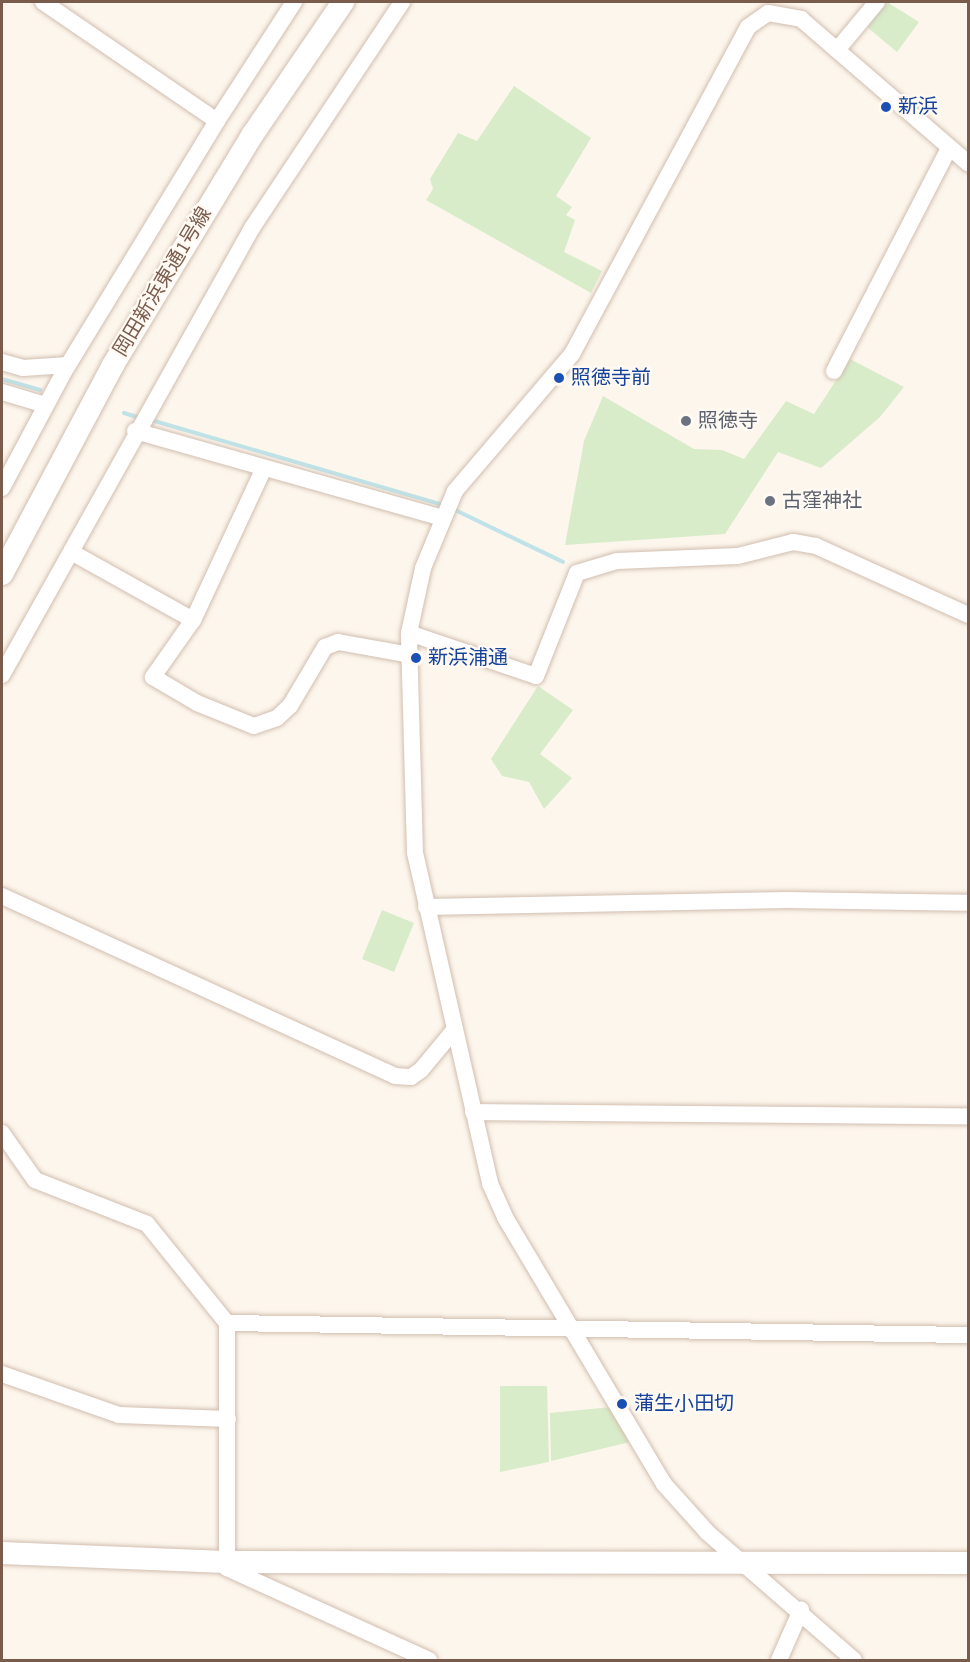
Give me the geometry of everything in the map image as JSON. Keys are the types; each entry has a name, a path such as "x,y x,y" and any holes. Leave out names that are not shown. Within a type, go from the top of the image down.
{"street":[{"path":"43,2 217,121"},
{"path":"2,488 68,365 217,121 294,2"},
{"name":"岡田新浜東通1号線","path":"2,574 113,365 253,134 343,2"},
{"path":"2,675 73,553 140,422 252,228 402,2"},
{"path":"837,50 877,2"},
{"path":"854,1660 746,1562 707,1532 664,1484 575,1329 505,1217 473,1112 415,853 409,766 409,633 423,568 446,509 572,354 748,27 767,7 801,19 949,148 969,162"},
{"path":"834,371 949,148"},
{"path":"2,362 23,368 68,365"},
{"path":"2,392 46,405"},
{"path":"140,422 264,468 446,509"},
{"path":"264,468 193,620 153,677 197,703 254,726 278,718 290,705 325,648 338,642 410,655"},
{"path":"409,633 536,676 577,573 617,561 738,556 793,542 816,546 969,615"},
{"path":"73,553 193,620"},
{"path":"2,896 394,1076 411,1077 421,1070 455,1029"},
{"path":"426,907 786,900 969,903"},
{"path":"473,1112 969,1116"},
{"path":"2,1133 35,1180 147,1224 227,1323 227,1568 429,1660"},
{"path":"227,1323 969,1335"},
{"path":"2,1374 119,1415 228,1419"},
{"path":"2,1553 226,1562 969,1563"},
{"path":"779,1660 801,1610"}],"green space":[{"path":"887,2 919,22 897,52 867,27"},
{"path":"514,86 591,138 556,196 572,207 566,215 575,220 564,252 602,271 591,293 426,200 433,189 430,179 458,133 477,141"},
{"path":"850,359 904,387 880,417 821,468 778,452 725,534 565,545 584,441 603,396 694,449 722,450 744,459 786,401 814,414"},
{"path":"538,686 573,710 540,754 572,778 544,809 529,782 502,776 491,759"},
{"path":"382,910 414,923 394,972 362,959"},
{"path":"500,1386 547,1386 549,1462 500,1472"},
{"path":"611,1407 630,1442 551,1461 550,1413"}],"waterway":[{"path":"2,379 40,390"},
{"path":"124,413 140,418"},
{"path":"151,420 443,505"},
{"path":"453,509 563,562"}],"place":[{"name":"新浜","path":"886,107"},
{"name":"照徳寺前","path":"559,378"},
{"name":"照徳寺","path":"686,421"},
{"name":"古窪神社","path":"770,501"},
{"name":"新浜浦通","path":"416,658"},
{"name":"蒲生小田切","path":"622,1404"}]}
